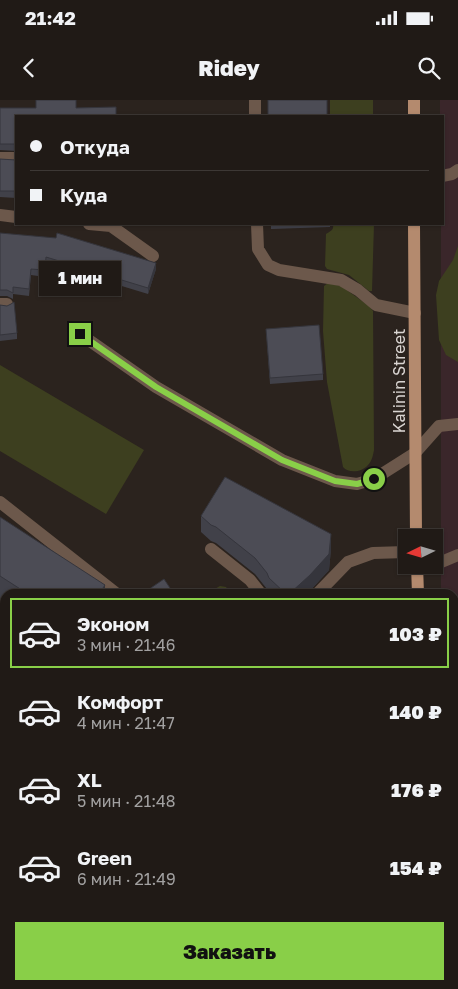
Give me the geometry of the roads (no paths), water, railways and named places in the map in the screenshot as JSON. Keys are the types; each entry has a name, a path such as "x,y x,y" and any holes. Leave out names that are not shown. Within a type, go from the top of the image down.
{"main road":[{"path":"414,100 414,115"},
{"name":"Kalinin Street","path":"414,225 416,529"},
{"path":"418,574 418,589"}],"lane":[{"path":"255,100 255,115"},
{"path":"0,158 15,158"},
{"path":"444,176 458,170"},
{"path":"0,215 15,217"},
{"path":"100,225 111,226 153,256"},
{"path":"257,225 258,249 268,265 279,270 341,280 358,290 376,305 415,313"},
{"path":"80,334 156,387 274,455 305,470 335,481 357,484 374,479 415,453 439,426 458,424"},
{"path":"0,502 111,589"},
{"path":"211,548 250,580 257,589"},
{"path":"322,589 348,562 373,553 398,552"},
{"path":"443,561 458,555"}]}
